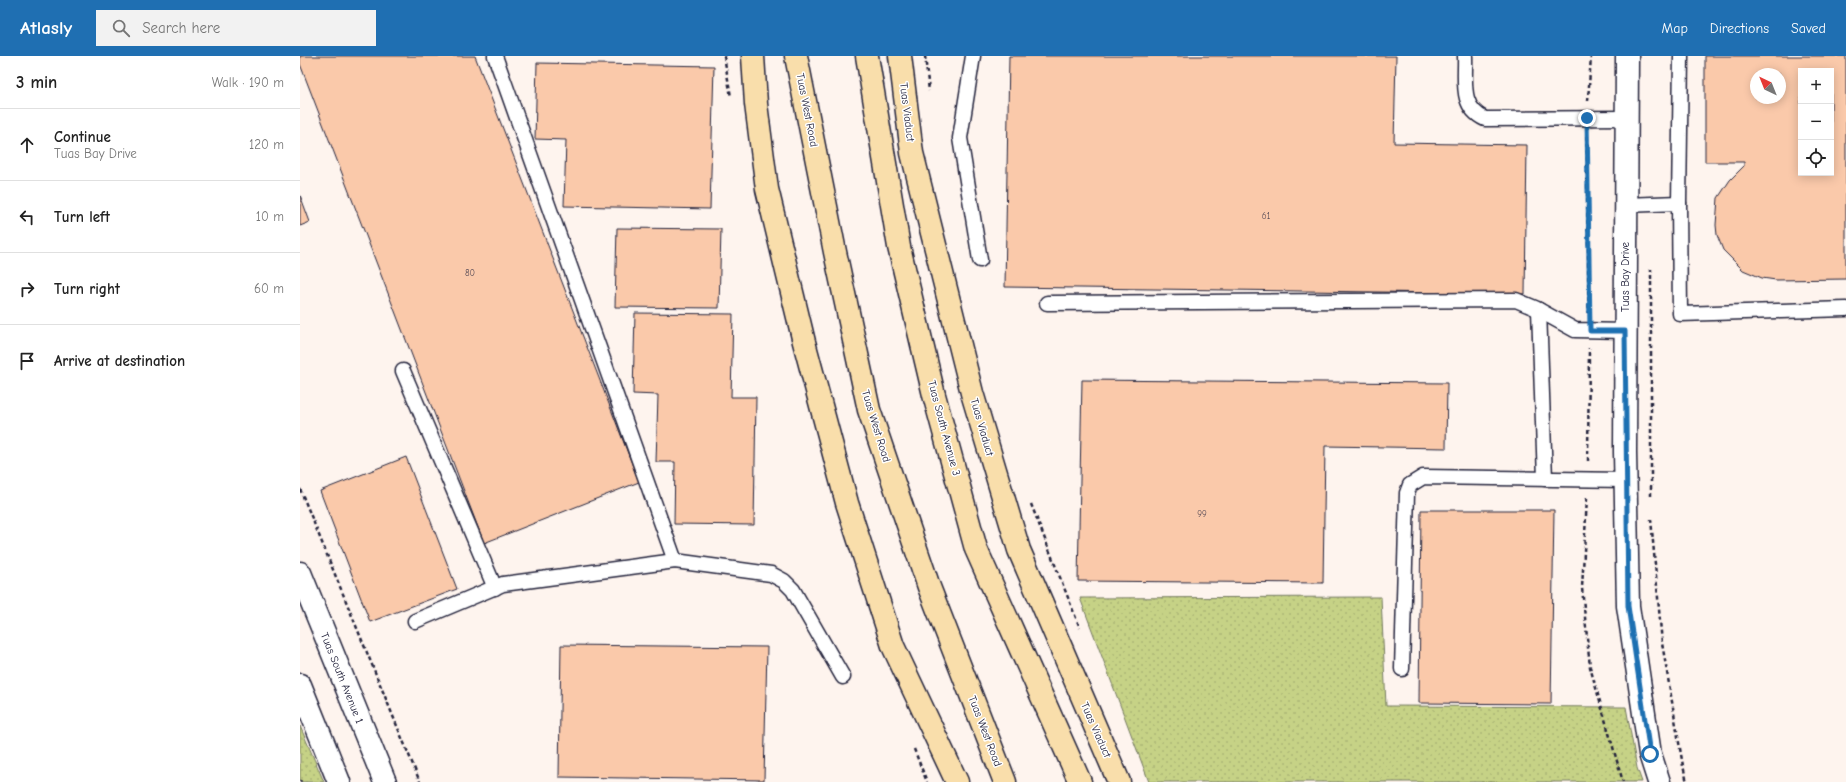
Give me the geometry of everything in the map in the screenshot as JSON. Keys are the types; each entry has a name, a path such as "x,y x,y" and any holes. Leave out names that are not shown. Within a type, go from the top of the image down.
{"main road":[{"path":"753,56 756,104 767,189 804,342 847,503 893,646 957,782"},
{"name":"Tuas West Road","path":"796,56 869,410 929,586 1005,782"},
{"name":"Tuas South Avenue 3","path":"867,56 899,248 934,395 976,549 1080,782"},
{"name":"Tuas Viaduct","path":"900,56 912,153 972,393 1019,550 1119,782"}],"street":[{"name":"Tuas Bay Drive","path":"1627,56 1625,331 1628,606 1650,754 1659,782"},
{"name":"Tuas South Avenue 1","path":"300,573 385,782"},
{"path":"300,685 340,782"}],"lane":[{"path":"495,56 675,561"},
{"path":"973,56 960,138 980,260"},
{"path":"1465,56 1466,101 1477,115 1485,119 1626,118"},
{"path":"1681,56 1679,203 1680,314 1846,309"},
{"path":"1626,205 1679,203"},
{"path":"1047,303 1516,300 1539,310 1575,330 1625,331"},
{"path":"1539,310 1545,479"},
{"path":"403,371 494,588"},
{"path":"1402,669 1407,492 1410,485 1423,477 1626,480"},
{"path":"415,621 503,584 675,561 771,574 784,581 793,590 843,677"}],"path":[{"path":"925,56 930,94"},
{"path":"1591,56 1587,118 1590,331 1588,479 1582,588 1590,667 1623,782"},
{"path":"1651,265 1651,499"},
{"path":"300,489 420,782"},
{"path":"1029,498 1080,630"},
{"path":"1651,514 1662,643 1687,782"}],"green space":[{"path":"1381,597 1386,706 1626,707 1637,768 1642,782 1149,782 1080,598"},
{"path":"300,726 324,782 300,782"}],"building":[{"path":"300,56 475,56 639,482 484,543 300,64"},
{"path":"1009,56 1396,56 1394,143 1527,145 1525,294 1005,287"},
{"path":"1705,56 1846,56 1846,279 1776,280 1762,278 1743,270 1723,250 1717,235 1716,225 1718,198 1730,180 1744,166 1744,162 1705,162"},
{"path":"537,63 714,66 710,209 564,206 566,140 535,139"},
{"path":"300,195 310,222 300,226"},
{"path":"617,228 721,229 719,308 615,307"},
{"path":"635,313 733,314 731,397 756,397 754,525 674,524 675,462 656,462 658,395 633,394"},
{"path":"1082,380 1447,383 1446,448 1325,446 1323,583 1078,581"},
{"path":"406,457 457,589 370,622 320,491"},
{"path":"1421,510 1554,510 1551,704 1419,703"},
{"path":"561,645 767,647 764,780 559,777"}],"route":[{"path":"1587,118 1590,331 1625,331 1625,452 1628,606 1650,754"}]}
